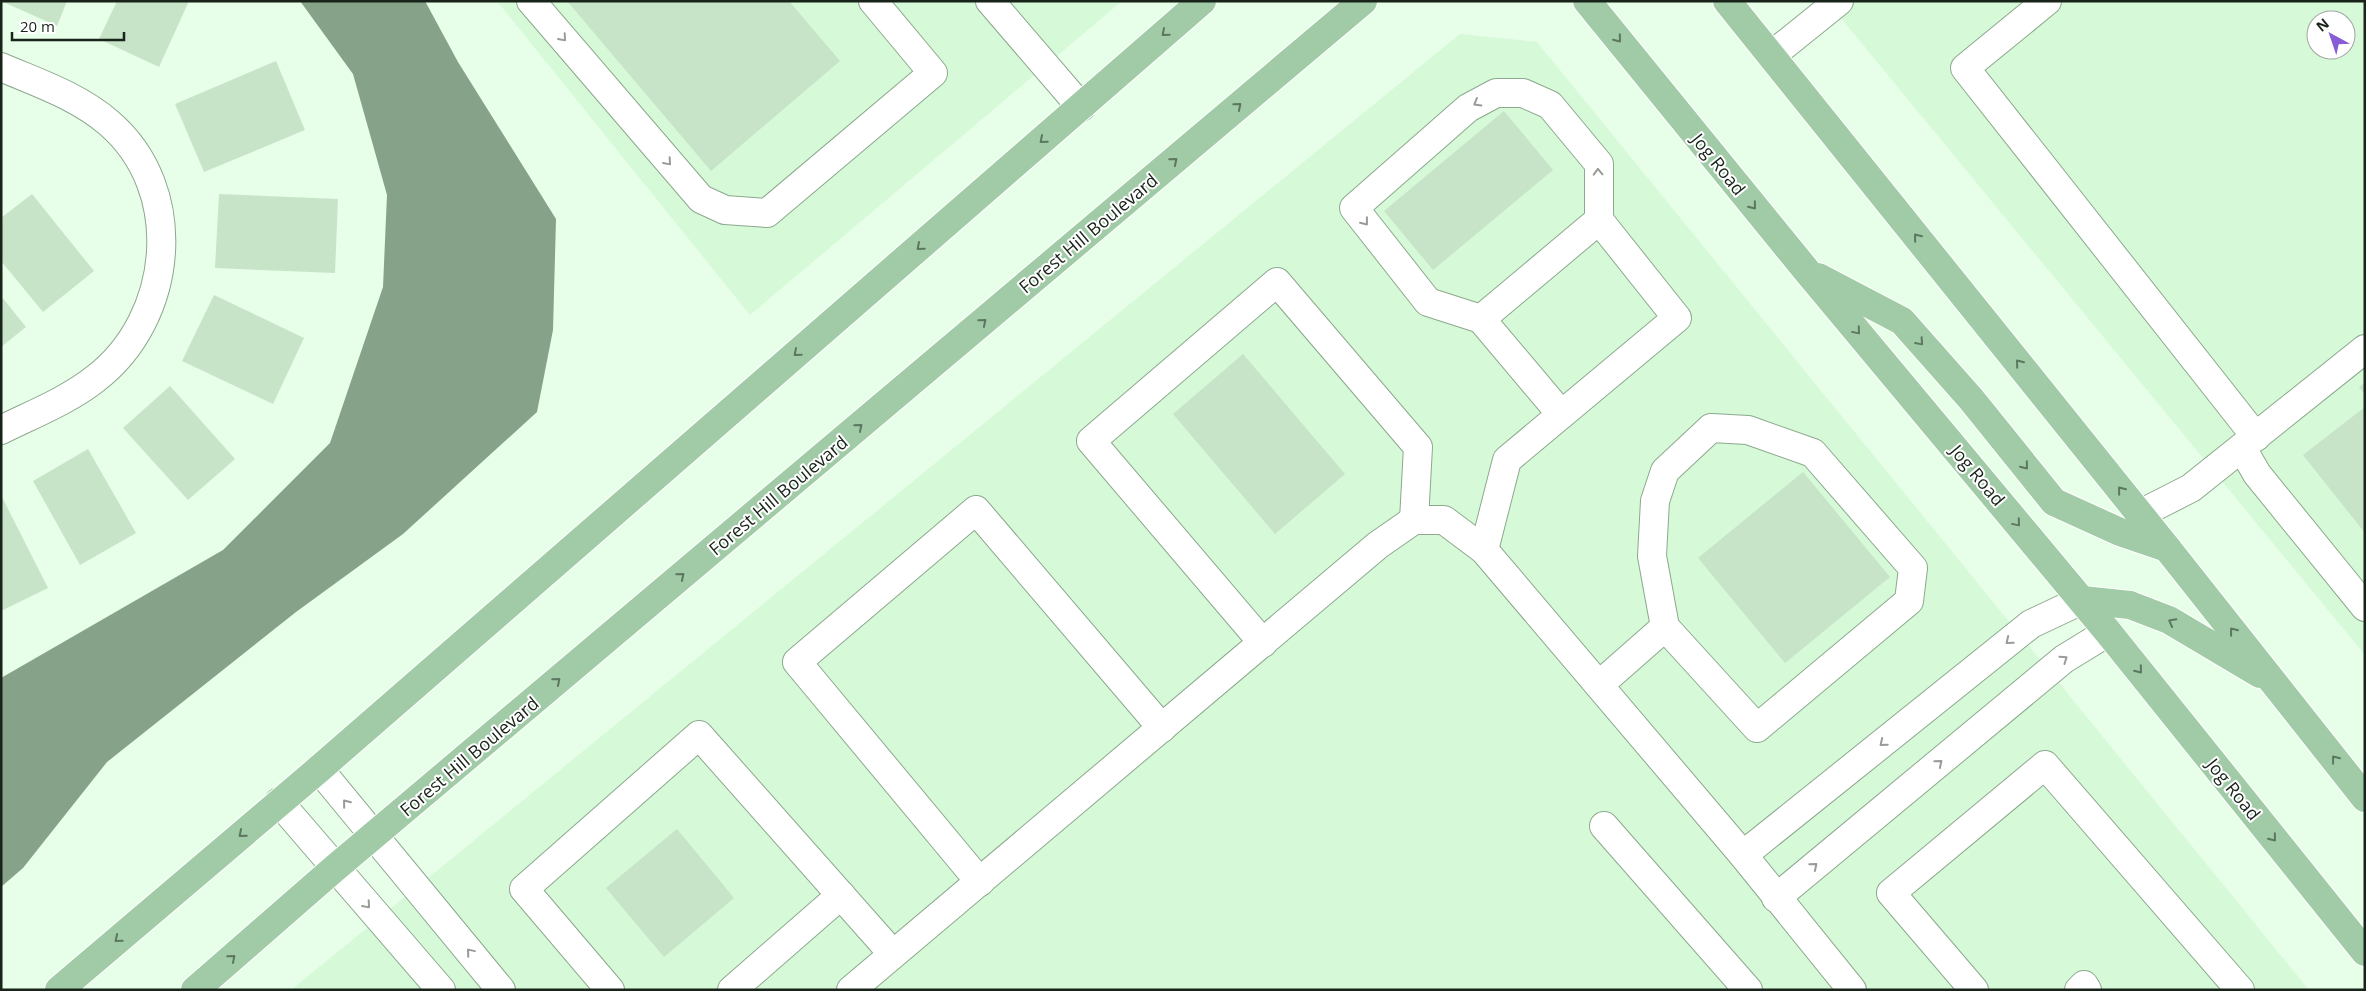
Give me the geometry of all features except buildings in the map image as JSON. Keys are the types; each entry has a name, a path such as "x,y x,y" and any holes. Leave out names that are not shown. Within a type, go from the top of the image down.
{"main road":[{"path":"59,990 319,769 1202,1"},
{"name":"Forest Hill Boulevard","path":"195,990 335,868 1363,1"},
{"name":"Jog Road","path":"1587,1 1806,270 2082,600 2365,952"},
{"path":"1727,1 2168,548 2365,798"},
{"path":"1806,270 1902,321 1970,399 2054,502 2120,532 2168,548"},
{"path":"2082,600 2130,605 2169,620 2274,683"}],"street":[{"path":"531,1 701,199 725,210 767,213 933,73 873,1"},
{"path":"990,1 1081,107"},
{"path":"1772,56 1839,1"},
{"path":"2047,1 1965,68 2249,442 2257,474 2365,607"},
{"path":"1,68 87,106 110,124 129,145 144,169 155,195 161,222 162,252 158,280 149,308 135,335 117,358 96,379 71,396 1,430"},
{"path":"1484,550 1507,460 1677,318 1598,220 1599,164 1550,105 1523,92 1496,92 1468,108 1354,208 1428,302 1481,319 1561,414"},
{"path":"1481,319 1598,220"},
{"path":"1263,643 1091,441 1277,282 1418,447 1414,520"},
{"path":"2140,514 2191,488 2365,350"},
{"path":"1710,428 1748,430 1813,454 1913,568 1909,601 1757,728 1665,627 1652,556 1655,501 1665,471 1710,428"},
{"path":"980,882 797,662 976,510 1162,728"},
{"path":"851,990 1378,545 1414,520 1444,520 1484,550 1743,855 1852,990"},
{"path":"1743,855 2031,624 2082,600"},
{"path":"1599,685 1665,627"},
{"path":"1776,898 2064,659 2108,632"},
{"path":"610,990 524,889 699,735 894,954"},
{"path":"1974,990 1891,893 2045,765 2240,990"},
{"path":"319,769 373,837 501,990"},
{"path":"279,802 441,990"},
{"path":"1604,826 1748,990"},
{"path":"732,990 841,895"},
{"path":"2079,990 2084,986 2087,990"}],"shaded area":[{"path":"300,1 425,1 458,62 556,219 553,330 537,412 403,534 296,612 107,762 23,868 1,887 1,678 223,550 330,443 383,287 387,195 353,74"},
{"path":"497,1 1122,1 750,315"},
{"path":"1827,1 2365,1 2365,655"},
{"path":"1460,34 1537,42 2309,990 291,990"}]}
